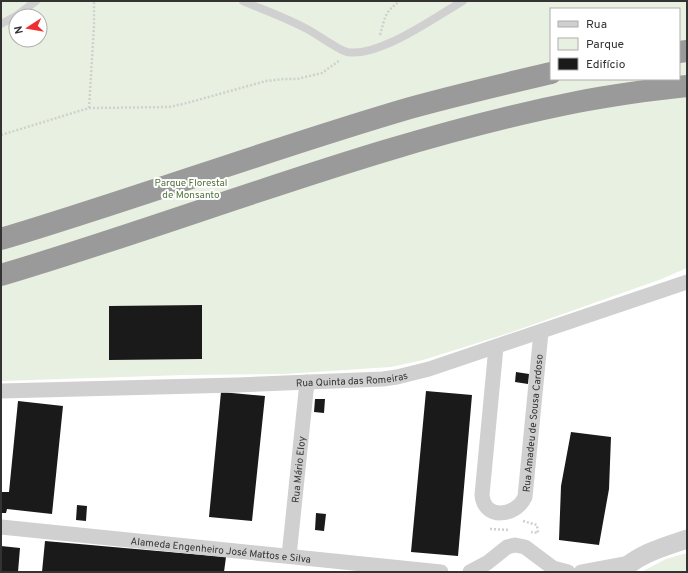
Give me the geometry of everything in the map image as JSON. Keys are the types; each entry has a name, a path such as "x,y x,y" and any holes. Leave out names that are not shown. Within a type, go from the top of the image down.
{"highway":[{"path":"1,239 68,219 410,108 472,91 550,73"},
{"path":"1,275 82,250 324,170 417,142 564,105 611,96 687,86"}],"street":[{"name":"Rua Quinta das Romeiras","path":"1,391 307,382 397,377 423,371 687,282"},
{"name":"Rua Amadeu de Sousa Cardoso","path":"502,514 510,512 522,504 524,497 540,332"},
{"path":"496,347 482,502 493,511 502,514"},
{"name":"Rua Mário Eloy","path":"289,556 307,382"},
{"name":"Alameda Engenheiro José Mattos e Silva","path":"1,527 441,572"},
{"path":"580,572 625,568 660,547 687,539"},
{"path":"470,572 487,563 507,547 515,545 525,547 553,568 568,572"},
{"path":"534,572 535,556"}],"lane":[{"path":"27,8 36,1"},
{"path":"243,1 306,28 346,52 360,53 376,49 396,41 463,1"}],"path":[{"path":"89,108 94,1"},
{"path":"376,49 384,19 390,8 400,1"},
{"path":"1,135 89,108 170,107 266,81 297,79 322,73 343,58 346,52"},
{"path":"502,514 537,525 538,533 524,532"},
{"path":"490,529 517,531"}],"green space":[{"name":"Parque Florestal de Monsanto","path":"1,1 687,1 687,268 659,280 509,333 423,360 391,367 284,374 184,375 1,381"},
{"path":"687,553 687,572 641,572 666,559"}],"building":[{"path":"202,305 202,359 109,360 109,306"},
{"path":"516,372 529,374 528,384 515,382"},
{"path":"426,391 472,395 458,556 411,552"},
{"path":"221,392 265,396 252,521 209,517"},
{"path":"315,399 325,399 324,413 314,412"},
{"path":"18,401 63,406 52,514 7,509 6,513 1,513 1,492 9,492"},
{"path":"571,432 611,437 609,489 599,545 559,540 561,486"},
{"path":"77,505 87,506 86,521 76,520"},
{"path":"316,513 326,514 324,531 315,530"},
{"path":"45,541 226,557 224,572 42,572"},
{"path":"1,546 20,548 18,572 1,572"}]}
